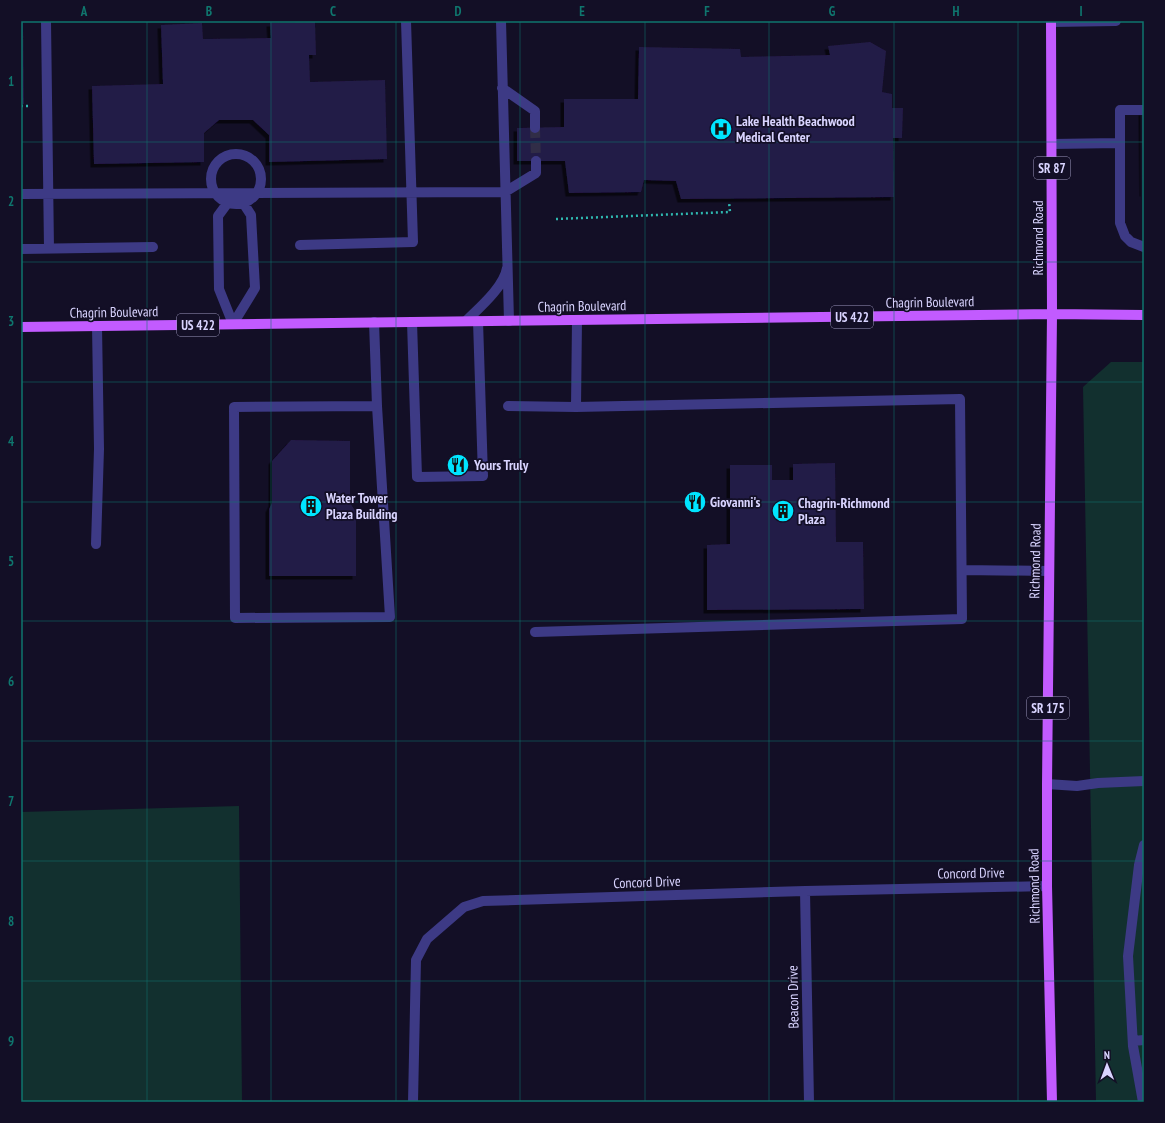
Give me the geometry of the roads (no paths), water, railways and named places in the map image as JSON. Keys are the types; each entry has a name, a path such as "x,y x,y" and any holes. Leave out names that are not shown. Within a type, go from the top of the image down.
{"main road":[{"name":"Richmond Road","path":"1051,22 1052,314 1047,886 1052,1102"},
{"name":"Chagrin Boulevard","path":"21,327 1052,314 1144,315"}],"street":[{"path":"46,21 49,249"},
{"path":"300,245 413,242 406,21"},
{"path":"501,21 509,321"},
{"path":"1051,22 1116,21"},
{"path":"502,88 534,111 535,128"},
{"path":"1144,110 1120,110 1120,223 1125,236 1131,242 1144,247"},
{"path":"1052,144 1120,143"},
{"path":"233,154 241,154 249,157 255,162 260,170 260,186 257,193 244,203 236,204 221,198 215,192 211,177 218,161 233,154"},
{"path":"21,194 505,192 536,173 536,161"},
{"path":"233,324 220,289 218,216 235,193"},
{"path":"233,324 255,288 251,215 244,203 235,193"},
{"path":"21,249 153,247"},
{"path":"466,321 490,296 502,280 506,271 508,258"},
{"path":"576,407 577,320"},
{"path":"412,322 417,478 483,476 478,321"},
{"path":"374,322 377,406 390,617 235,618 234,407 377,406"},
{"path":"96,544 99,449 97,326"},
{"path":"508,406 576,407 960,399 962,620 534,632"},
{"path":"962,570 1049,571"},
{"path":"1047,784 1077,786 1098,783 1144,781"},
{"path":"1143,1102 1133,1040 1128,956 1139,865 1144,845"},
{"name":"Concord Drive","path":"413,1102 416,960 427,939 464,907 483,901 805,891 1047,886"},
{"name":"Beacon Drive","path":"805,891 809,1102"},
{"path":"1133,1040 1144,1040"}],"tunnel":[{"path":"535,128 536,161"}],"place":[{"name":"Lake Health Beachwood Medical Center","path":"721,129"},
{"name":"Yours Truly","path":"458,465"},
{"name":"Giovanni's","path":"695,502"},
{"name":"Water Tower Plaza Building","path":"311,506"},
{"name":"Chagrin-Richmond Plaza","path":"783,511"}]}
